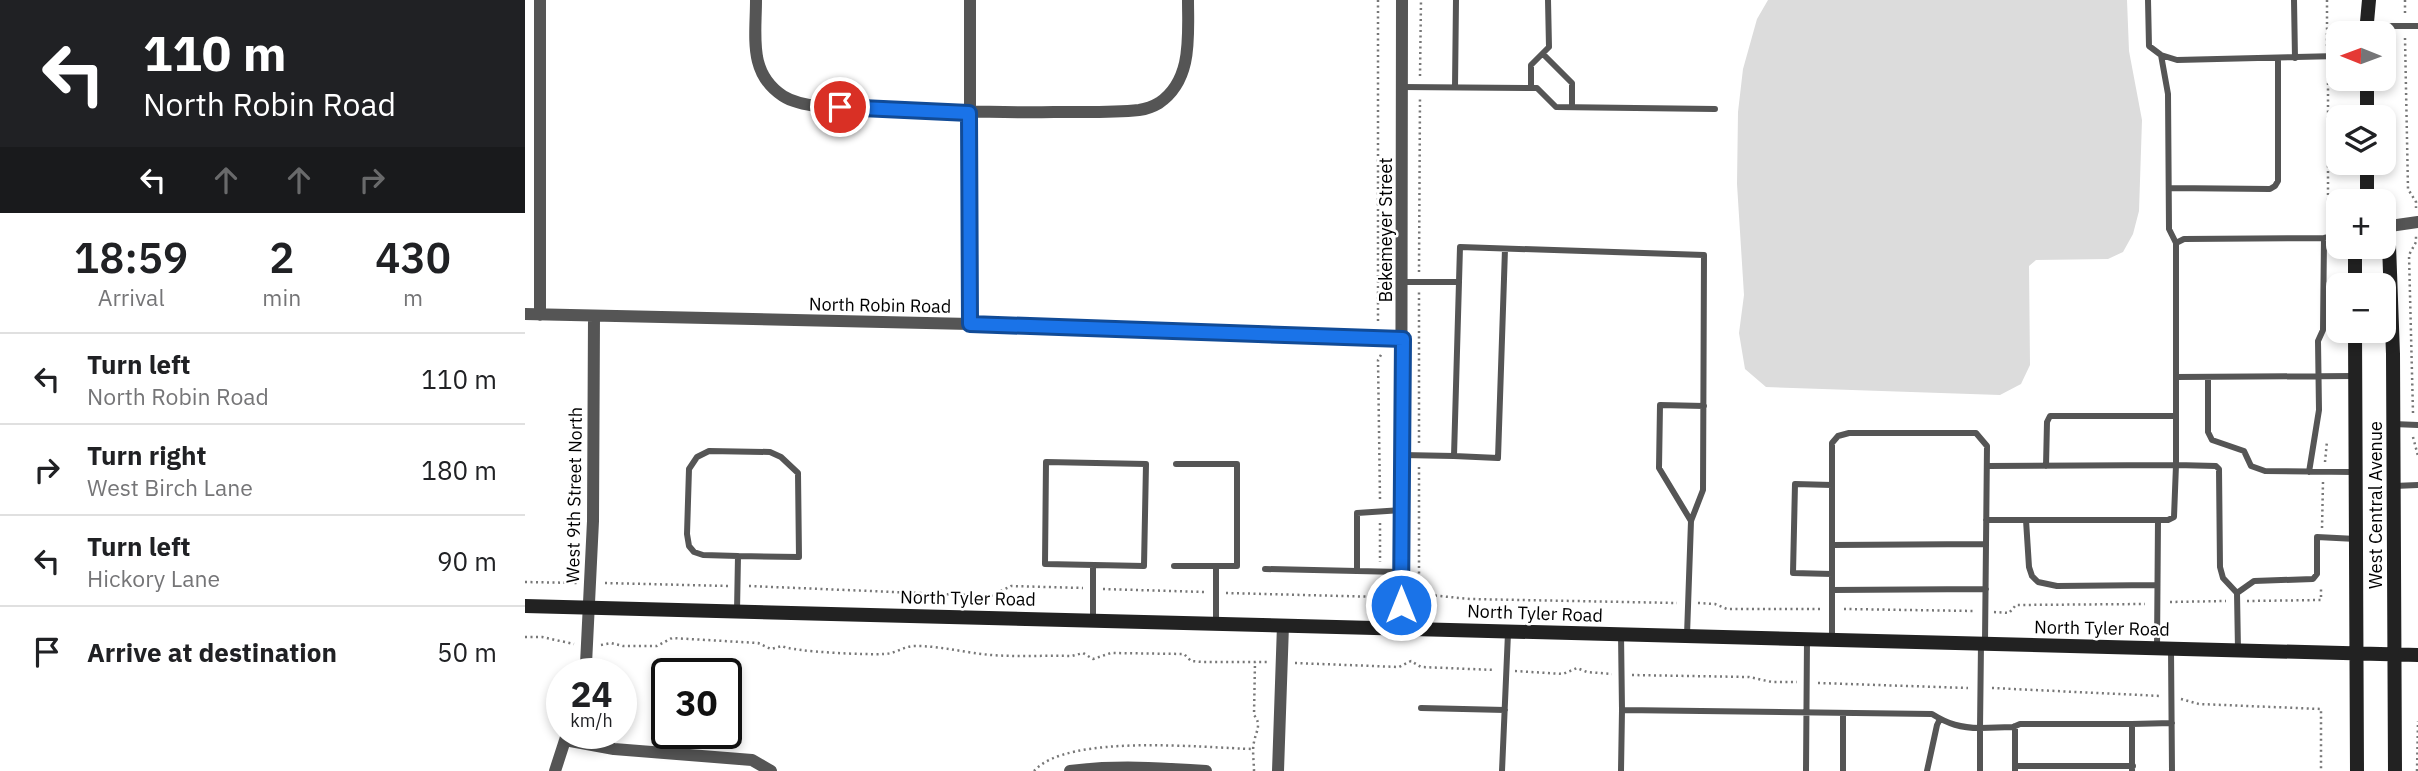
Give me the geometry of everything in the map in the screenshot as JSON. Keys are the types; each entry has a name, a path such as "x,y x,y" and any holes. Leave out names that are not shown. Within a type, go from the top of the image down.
{"main road":[{"path":"2367,21 2369,0"},
{"name":"West Central Avenue","path":"2389,259 2394,486 2395,771"},
{"name":"West Central Avenue","path":"2355,343 2357,771"},
{"name":"North Tyler Road","path":"525,606 2418,655"}],"street":[{"path":"540,0 540,315"},
{"path":"756,0 756,60 760,72 785,98 803,104 969,113 1107,112 1143,110 1159,103 1175,88 1186,67 1188,0"},
{"path":"970,0 970,324"},
{"name":"Bekemeyer Street","path":"1401,628 1402,0"},
{"path":"2396,225 2418,222"},
{"name":"North Robin Road","path":"525,314 970,324 1403,339"},
{"name":"West 9th Street North","path":"585,658 593,521 594,316"},
{"path":"1278,771 1283,625"},
{"path":"555,771 562,749"},
{"path":"614,749 752,760 771,771"},
{"path":"1070,771 1093,768 1162,768 1206,771"}],"lane":[{"path":"1455,87 1456,0"},
{"path":"1531,88 1531,65 1549,47 1548,0"},
{"path":"2148,0 2149,46 2161,55 2177,60 2326,57"},
{"path":"2294,0 2295,58"},
{"path":"2396,27 2418,26"},
{"path":"1543,54 1572,83 1572,107"},
{"path":"1986,520 2168,520 2174,517 2176,243 2169,229 2168,94 2161,55"},
{"path":"2169,188 2270,189 2275,186 2278,181 2279,58"},
{"path":"1402,87 1537,88 1556,107 1715,109"},
{"path":"2176,243 2185,239 2324,238 2323,330 2318,341 2318,423 2309,472"},
{"path":"1454,456 1460,247 1704,254 1703,490 1691,521 1687,636"},
{"path":"1402,455 1498,458 1505,249"},
{"path":"1403,282 1459,282"},
{"path":"2176,377 2354,376"},
{"path":"2208,377 2208,432 2212,439 2244,451 2251,466 2257,469 2355,472"},
{"path":"1691,521 1659,468 1660,405 1704,406"},
{"path":"2046,466 2047,422 2050,416 2176,416"},
{"path":"2393,424 2418,425"},
{"path":"1832,641 1832,443 1838,436 1849,433 1976,433 1987,446 1980,771"},
{"path":"709,451 770,452 781,457 798,473 799,557 738,556 703,555 694,552 689,546 689,469 697,457 709,451"},
{"path":"1046,462 1146,464 1144,566 1093,565 1045,564 1046,462"},
{"path":"1174,566 1237,566 1237,464 1177,464"},
{"path":"1987,466 2216,466 2221,476 2220,567 2223,578 2237,593 2238,650"},
{"path":"1832,485 1795,484 1793,573 1832,574"},
{"path":"2394,486 2418,485"},
{"path":"1357,571 1357,513 1402,510"},
{"path":"2026,520 2029,567 2038,582 2057,586 2157,584"},
{"path":"2158,520 2157,584 2172,697 2172,771"},
{"path":"2237,593 2254,581 2313,579 2317,575 2316,537 2355,539"},
{"path":"1832,545 1986,544"},
{"path":"737,611 738,556"},
{"path":"1093,565 1093,620"},
{"path":"1216,566 1216,624"},
{"path":"1265,569 1401,572"},
{"path":"1832,590 1986,589"},
{"path":"1502,771 1508,631"},
{"path":"1621,635 1621,771"},
{"path":"1806,771 1807,640"},
{"path":"1421,708 1505,710"},
{"path":"1622,710 1932,714 1965,728 2020,724 2172,723"},
{"path":"1843,714 1843,771"},
{"path":"1927,771 1940,719"},
{"path":"2015,726 2015,768 2132,768 2132,724"}],"path":[{"path":"525,582 834,588 991,596 1011,586 1381,597 1378,360 1383,353 1384,328 1378,321 1378,0"},
{"path":"525,637 601,646 611,643 623,646 657,646 672,638 758,643 771,649 782,646 818,652 886,654 912,646 953,648 975,653 1072,656 1083,653 1093,659 1111,653 1184,654 1191,660 1344,663 1399,667 1411,661 1421,667 1563,674 1577,668 1587,673 1749,677 1772,682 2150,694 2199,704 2321,709 2321,771"},
{"path":"1254,771 1254,741 1258,733 1258,719 1254,715 1255,662"},
{"path":"2417,771 2418,721"},
{"path":"1034,771 1043,761 1087,749 1119,746 1254,749"}],"shaded area":[{"path":"1768,0 2127,0 2129,51 2142,120 2139,211 2133,234 2123,252 2108,259 2036,260 2029,266 2030,365 2021,384 2000,395 1766,387 1745,369 1739,333 1744,295 1737,184 1738,112 1743,69 1757,19"}],"route":[{"path":"840,107 969,113 970,324 1403,339 1401,605"}]}
